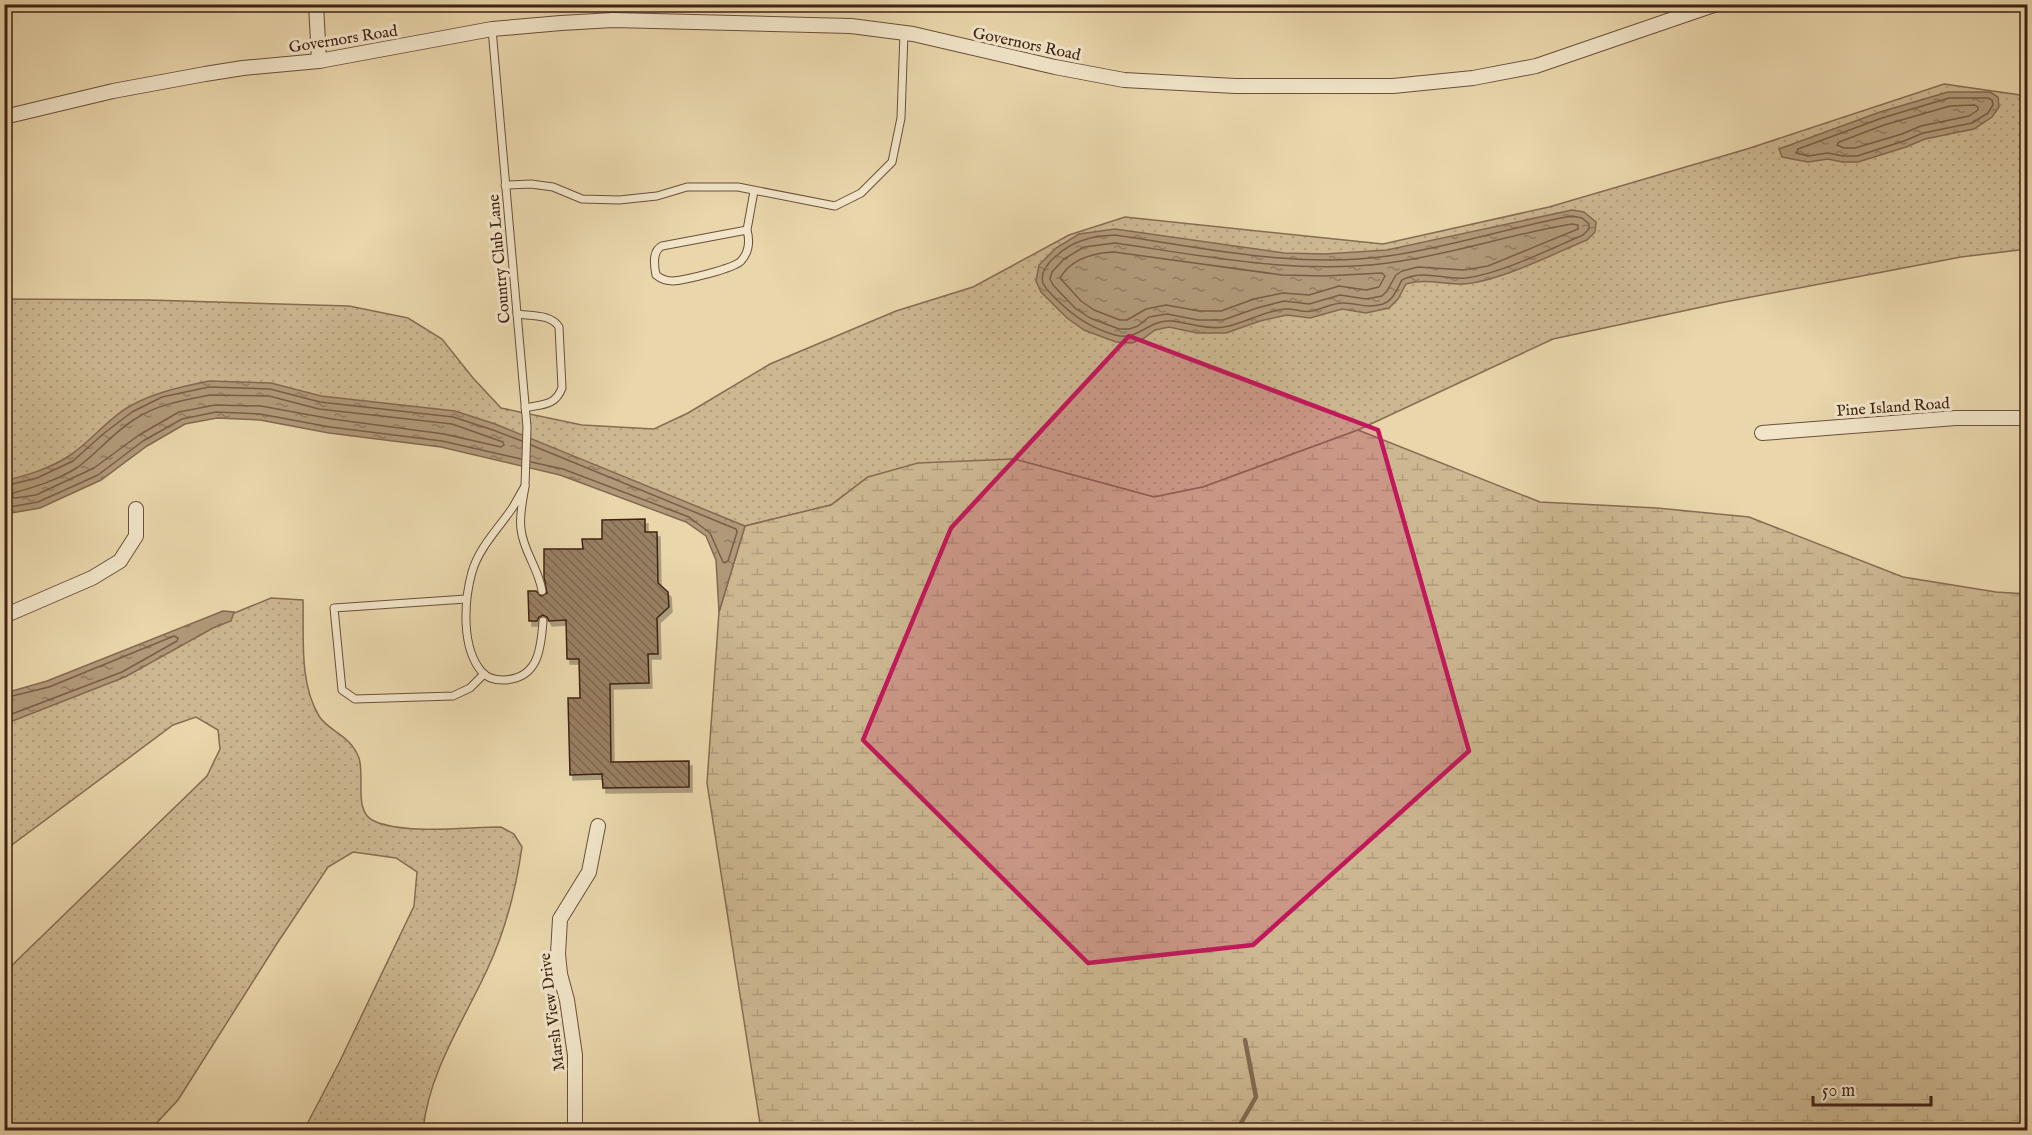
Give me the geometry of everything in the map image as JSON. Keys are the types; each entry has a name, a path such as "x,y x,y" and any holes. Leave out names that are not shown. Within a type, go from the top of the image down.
{"street":[{"path":"316,4 319,61"},
{"name":"Governors Road","path":"4,117 90,96 243,68 319,61 492,29 613,20 851,26 904,33 1124,80 1234,86 1393,86 1473,78 1536,66 1717,4"},
{"name":"Pine Island Road","path":"1762,433 1956,418 2028,418"},
{"path":"4,616 92,578 120,561 136,536 136,509"},
{"name":"Marsh View Drive","path":"575,1131 575,1055 567,1000 560,974 558,954 560,919 590,872 598,826"}],"lane":[{"name":"Country Club Lane","path":"492,29 527,427 521,529 542,591"},
{"path":"505,185 531,184 553,188 582,199 619,200 657,196 687,187 738,187 835,206 861,193 892,162 901,118 904,33"},
{"path":"747,230 662,246 658,248 655,255 656,275 660,279 672,281 731,268 742,260 749,246 747,230 754,190"},
{"path":"517,314 550,318 559,327 561,388 558,397 552,402 525,408"},
{"name":"Country Club Lane","path":"484,674 474,661 466,628 466,599 480,552 512,509 525,486"},
{"path":"466,599 334,608 342,690 355,699 453,696 470,688 484,674 497,680 515,680 527,674 537,659 542,641 543,621"}],"highlighted area":[{"path":"1129,336 1378,430 1469,751 1253,945 1088,963 863,740 951,528"}],"green space":[{"path":"1944,84 2027,96 2027,249 1961,257 1725,302 1553,339 1358,430 1203,487 1154,497 1014,459 868,477 831,505 745,526 714,528 592,476 219,400 5,493 5,299 149,300 349,306 408,318 442,339 501,408 582,425 654,429 688,413 770,364 896,311 973,287 1069,235 1125,217 1383,244 1549,207 1747,149"},
{"path":"1358,430 1540,502 1657,508 1749,517 1903,577 1996,592 2027,594 2027,1130 761,1130 707,783 719,612 745,526 831,505 868,477 918,463 1014,459 1154,497 1203,487"},
{"path":"271,598 303,600 304,660 308,689 319,716 328,726 345,738 359,758 362,802 368,816 374,821 402,828 501,827 514,834 522,847 517,879 499,941 448,1048 432,1088 423,1130 304,1130 339,1063 414,906 417,872 396,858 353,852 328,867 178,1100 150,1130 5,1130 5,972 207,776 220,749 218,730 196,717 173,725 5,850 5,707"}],"water":[{"path":"1948,92 1990,92 1998,97 1999,107 1992,117 1974,129 1925,139 1858,162 1828,159 1808,162 1782,157 1779,149 1880,112"},
{"path":"1572,210 1584,212 1596,222 1595,232 1587,240 1494,278 1465,284 1413,282 1406,284 1398,299 1389,308 1366,313 1342,309 1310,318 1287,315 1260,321 1226,333 1197,333 1169,327 1155,330 1132,343 1116,342 1084,330 1067,318 1041,292 1036,281 1039,265 1056,248 1079,234 1115,229 1284,253 1325,254 1387,250"},
{"path":"209,381 271,383 321,396 455,411 495,424 745,526 719,612 716,560 706,536 686,522 560,475 441,447 329,433 260,420 217,418 185,424 147,446 101,480 40,508 5,514 5,481 61,461 122,411 139,401"},
{"path":"223,611 234,612 231,621 213,628 125,677 5,724 5,693 47,681"}],"building":[{"path":"645,519 645,532 657,532 658,583 668,592 669,607 657,618 658,654 648,654 649,683 610,684 611,762 689,761 689,787 603,788 602,774 570,775 568,698 580,698 579,659 567,659 566,620 549,621 543,615 537,621 529,621 528,591 536,591 541,596 547,593 544,577 544,549 583,549 582,539 602,539 602,520"}],"waterway":[{"path":"1237,1130 1256,1097 1245,1040"}]}
